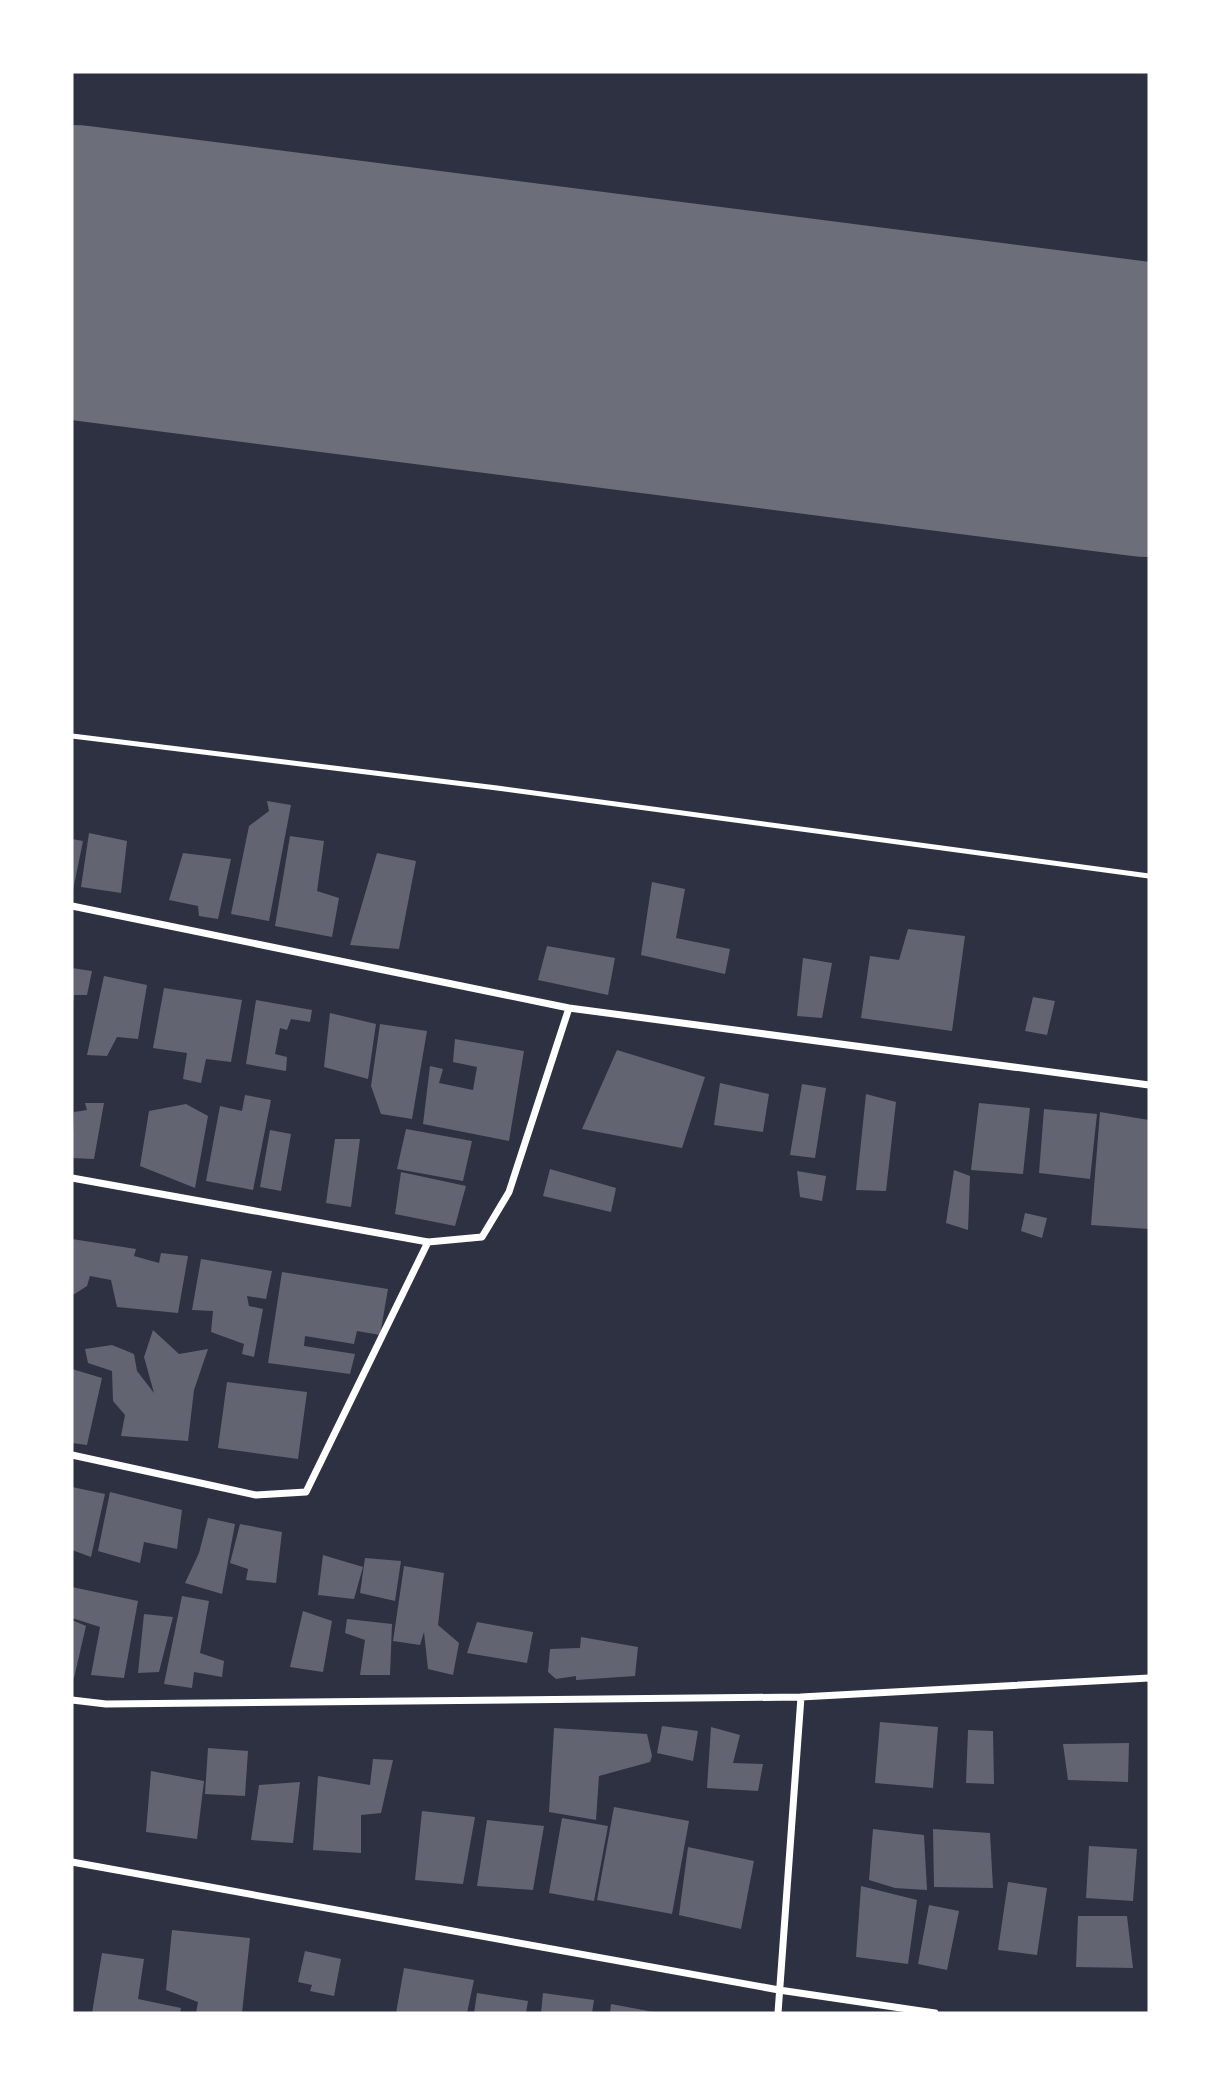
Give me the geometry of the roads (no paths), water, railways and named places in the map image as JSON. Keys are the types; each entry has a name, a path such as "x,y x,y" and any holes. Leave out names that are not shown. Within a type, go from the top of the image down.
{"street":[{"path":"72,906 569,1008 1149,1084"},
{"path":"72,1178 428,1242 482,1237 509,1192 569,1008"},
{"path":"72,1455 256,1495 306,1492 428,1242"},
{"path":"72,1700 106,1704 800,1697 1149,1678"},
{"path":"778,2013 800,1697"},
{"path":"72,1863 779,1990 936,2013"}],"lane":[{"path":"72,736 497,788 1149,876"}]}
